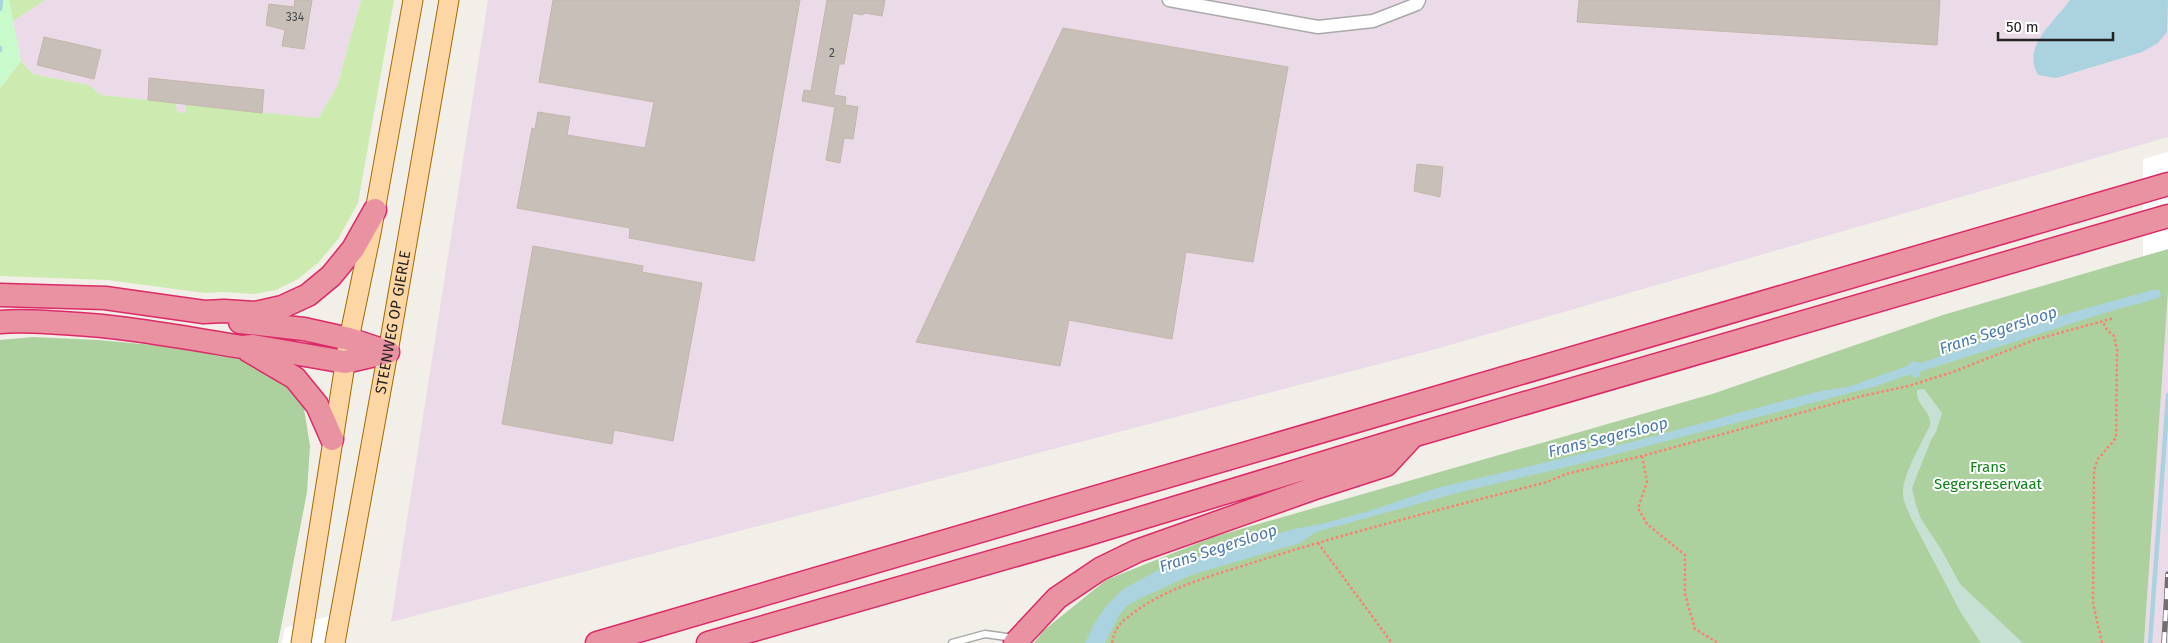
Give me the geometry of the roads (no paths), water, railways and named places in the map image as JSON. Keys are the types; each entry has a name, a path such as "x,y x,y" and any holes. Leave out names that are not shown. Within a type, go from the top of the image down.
{"highway":[{"path":"596,643 2168,184"},
{"path":"0,295 105,298 204,312 224,310 255,313 282,308 308,294 331,276 353,249 375,210"},
{"path":"708,643 1082,536 1412,436 2168,216"},
{"path":"204,312 221,321 304,329 349,339 388,352"},
{"path":"0,322 91,324 155,332 242,347 254,346 346,362 388,352"},
{"path":"242,347 295,378 317,405 332,440"},
{"path":"1016,641 1057,598 1100,569 1138,551 1309,490 1386,465 1412,436"}],"main road":[{"path":"302,643 349,339 375,210 413,0"},
{"name":"STEENWEG OP GIERLE","path":"335,643 449,0"}],"street":[{"path":"1169,0 1203,3 1318,27 1373,21 1416,4 1419,0"}],"lane":[{"path":"952,643 985,634 1016,641"}],"water":[{"path":"2070,0 2168,0 2167,32 2158,43 2142,52 2056,78 2038,75 2034,64 2037,44"},
{"path":"2152,290 2159,290 2161,296 1919,372 1920,376 1914,378 1911,374 1873,387 1575,465 1461,492 1316,532 1300,543 1191,575 1139,599 1127,606 1119,615 1105,643 1085,643 1094,624 1107,605 1122,590 1156,571 1182,562 1294,529 1369,511 1437,488 1636,441 1820,391 1848,387 1907,366 1913,361 1921,363 2059,316"}],"waterway":[{"path":"0,9 1,0"},
{"path":"2150,643 2168,395"}],"railway":[{"path":"2164,643 2168,574"}],"water label":[{"name":"Frans Segersloop","path":"1998,330"},
{"name":"Frans Segersloop","path":"1608,437"},
{"name":"Frans Segersloop","path":"1218,548"}],"park label":[{"name":"Frans Segersreservaat","path":"1988,476"}]}
